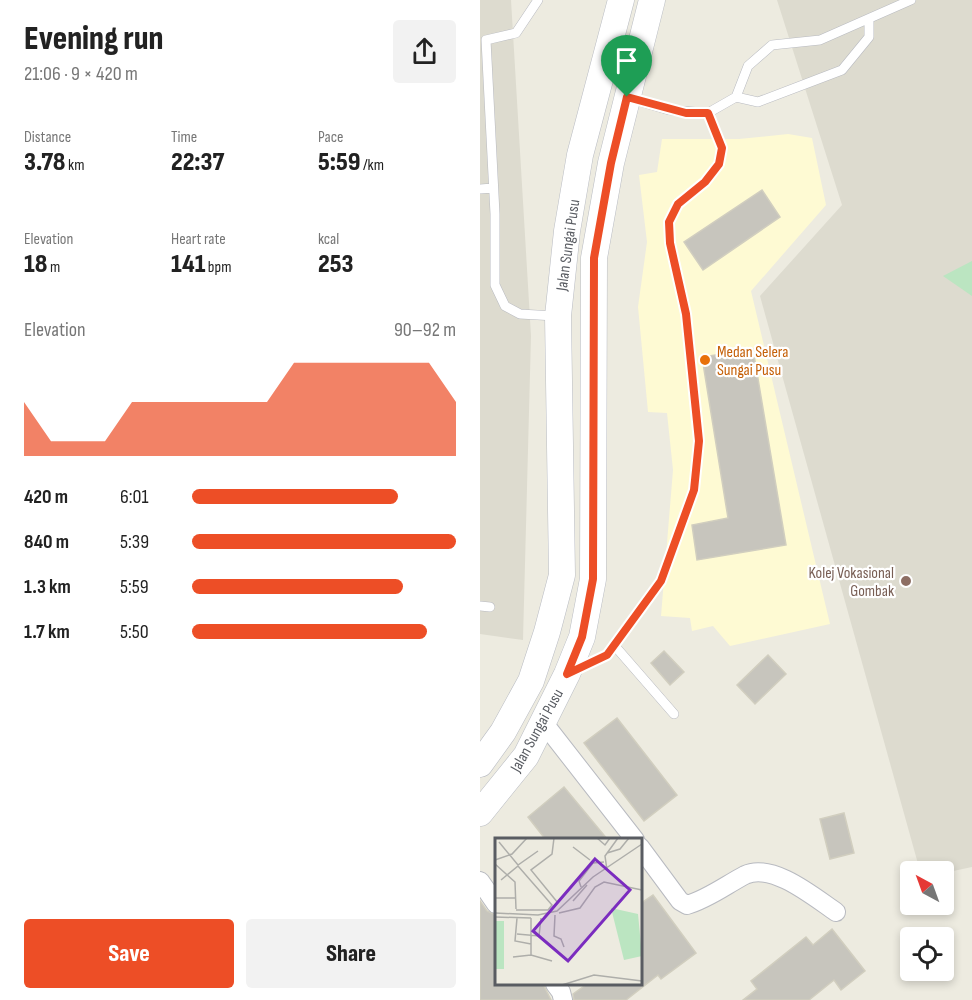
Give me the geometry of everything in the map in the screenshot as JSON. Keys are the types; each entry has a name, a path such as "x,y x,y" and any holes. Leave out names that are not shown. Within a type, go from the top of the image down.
{"main road":[{"name":"Jalan Sungai Pusu","path":"480,764 503,732 531,681 548,632 562,575 558,316 567,231 580,155 621,0"},
{"name":"Jalan Sungai Pusu","path":"480,813 526,756 567,674 582,637 593,579 594,258 611,163 652,0"}],"street":[{"path":"543,722 633,838"},
{"path":"642,850 680,901 687,905 748,874 760,871 772,873 836,912"},
{"path":"480,881 495,903"},
{"path":"556,985 563,1000"}],"lane":[{"path":"538,0 516,33 483,40 493,189 495,285 505,306 520,314 558,316"},
{"path":"627,97 686,113 708,113 736,97 748,66 772,45 820,40 869,21 911,0"},
{"path":"736,97 758,102 842,70 869,37 869,21"},
{"path":"567,674 607,655 661,581 694,490 699,441 686,314 670,243 669,222 678,204 705,182 719,164 722,148 708,113"},
{"path":"480,189 493,189"},
{"path":"614,645 674,714"}],"shaded area":[{"path":"480,0 511,0 531,336 523,640 480,634"},
{"name":"Kolej Vokasional Gombak","path":"777,0 972,0 972,867 954,871 954,861 917,861 760,296 842,205"},
{"name":"Medan Selera Sungai Pusu","path":"788,134 812,138 826,205 751,291 830,624 730,646 713,626 692,631 690,618 661,616 673,470 667,413 648,412 638,307 647,242 639,175 657,172 662,139 739,139"}],"green space":[{"path":"972,261 972,296 943,276"}],"building":[{"path":"762,190 780,217 703,270 684,242"},
{"path":"753,349 786,545 697,560 692,525 728,518 702,357"},
{"path":"664,651 684,672 670,685 651,663"},
{"path":"768,655 786,674 755,704 737,685"},
{"path":"617,718 677,795 644,821 584,743"},
{"path":"564,787 606,838 544,838 528,817"},
{"path":"844,813 854,853 830,859 820,819"},
{"path":"653,895 696,953 661,979 658,975 626,1000 574,1000 573,994 586,985 642,985 642,903"},
{"path":"480,901 487,911 495,915 495,985 544,985 551,1000 480,1000"},
{"path":"832,929 865,971 841,990 834,980 809,1000 743,1000 757,989 751,981 806,937 813,945"}],"place":[{"name":"Medan Selera Sungai Pusu","path":"705,360"},
{"name":"Kolej Vokasional Gombak","path":"906,581"}],"route":[{"path":"627,97 669,110 708,113 722,148 719,164 705,182 678,204 669,222 670,243 686,314 699,441 694,490 661,581 607,655 567,674 582,637 593,579 594,258 611,163 627,97"}]}
